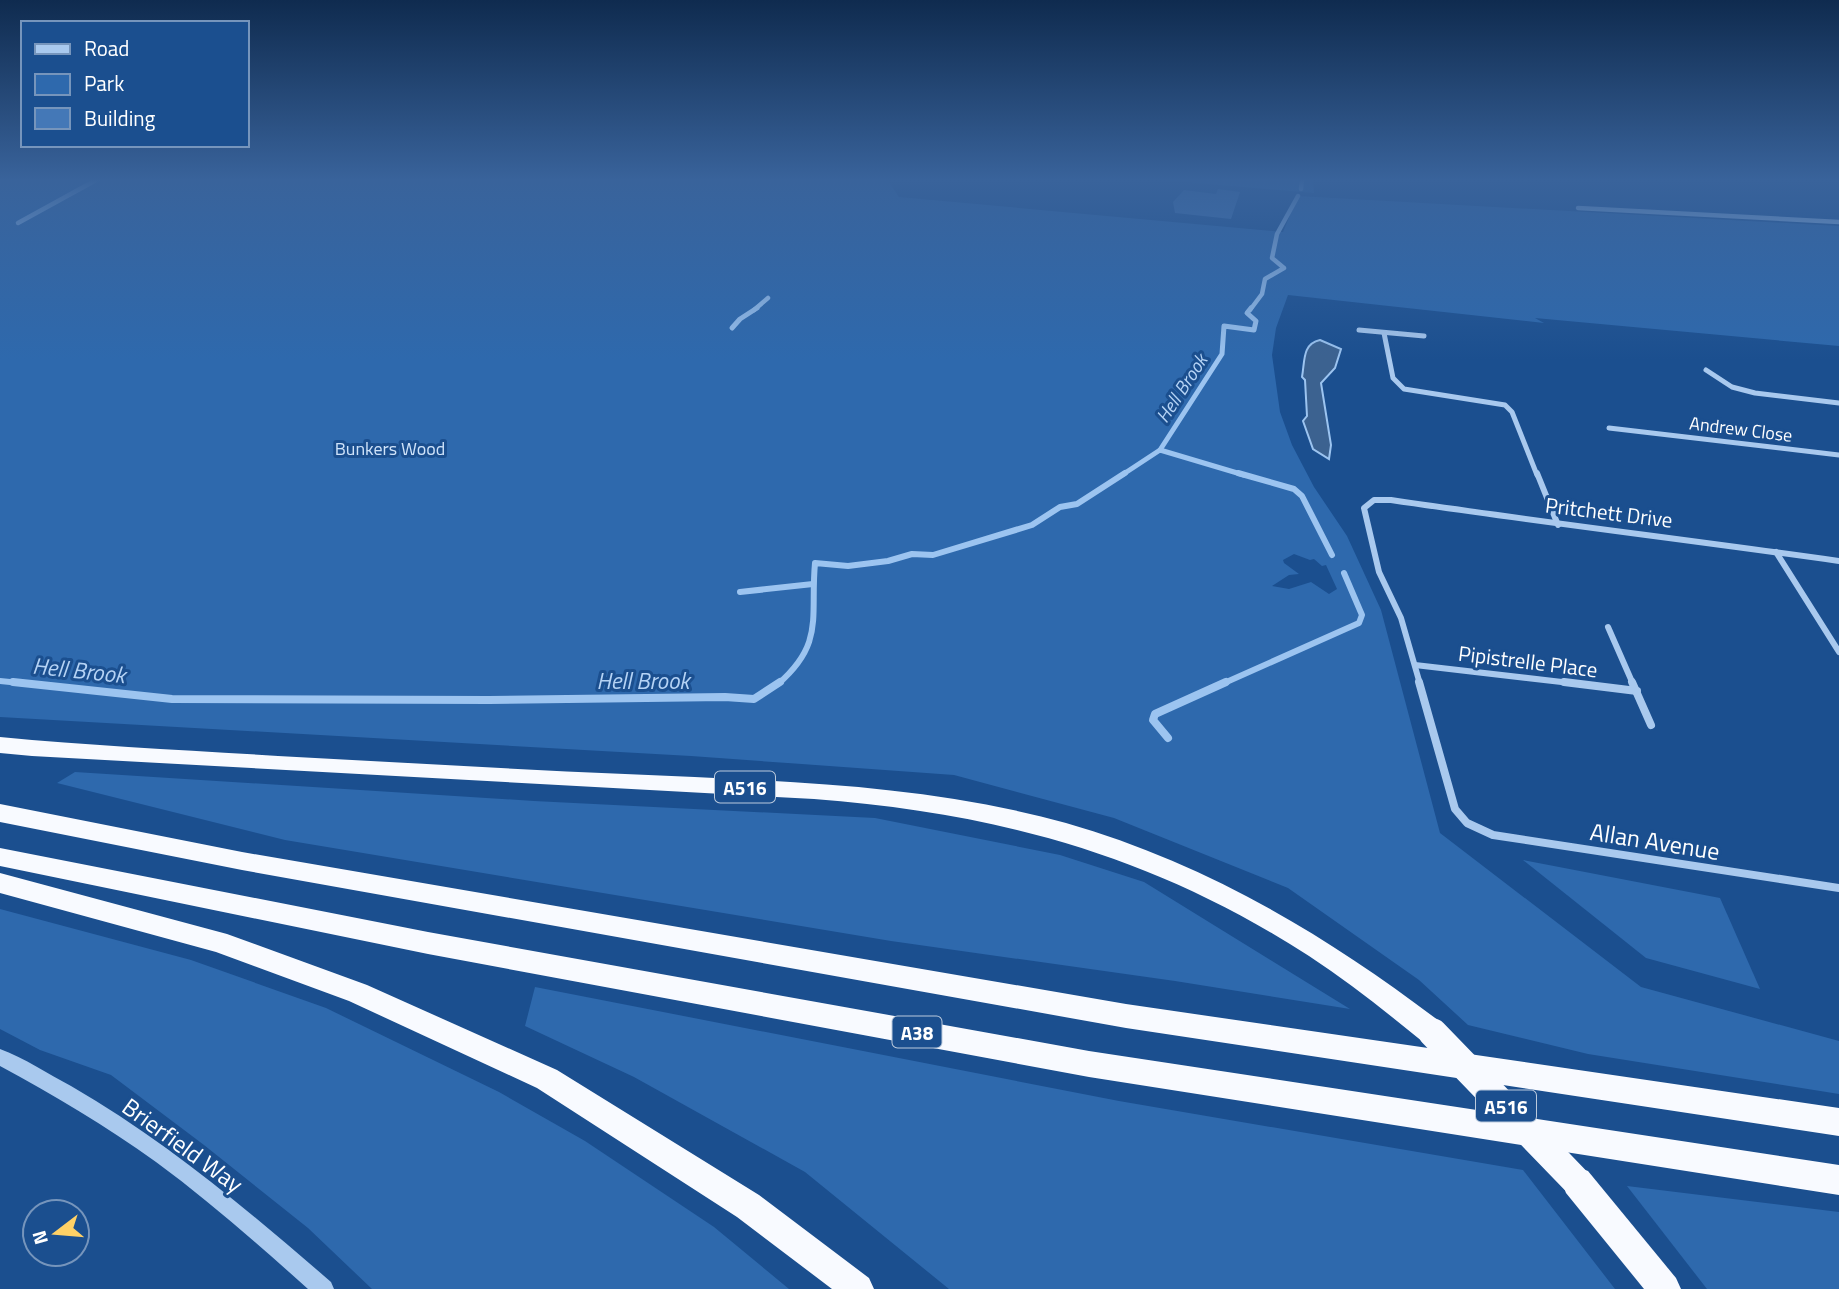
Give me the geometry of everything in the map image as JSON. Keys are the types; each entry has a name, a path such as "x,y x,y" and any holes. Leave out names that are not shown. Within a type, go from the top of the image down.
{"highway":[{"name":"A516","path":"0,744 228,761 868,795 972,809 1085,836 1143,857 1240,902 1340,961 1389,996 1433,1033 1577,1182 1665,1289"},
{"path":"0,813 242,861 1112,1013 1839,1122"},
{"name":"A38","path":"0,857 442,946 1089,1064 1839,1180"},
{"path":"0,883 218,942 358,993 547,1079 748,1206 858,1289"}],"street":[{"path":"1359,330 1424,336"},
{"path":"1384,333 1393,378 1404,389 1494,402 1505,405 1512,412 1558,525"},
{"path":"1706,370 1732,387 1755,393 1839,404"},
{"name":"Andrew Close","path":"1609,428 1839,455"},
{"path":"1639,431 1644,441"},
{"name":"Pritchett Drive","path":"1415,665 1401,618 1379,572 1366,522 1364,508 1374,500 1417,503 1558,525 1651,534 1839,561"},
{"path":"1776,552 1839,652"},
{"name":"Pipistrelle Place","path":"1608,627 1651,724"},
{"name":"Pipistrelle Place","path":"1415,665 1637,691"},
{"name":"Allan Avenue","path":"1415,665 1455,809 1467,823 1493,835 1839,888"},
{"name":"Brierfield Way","path":"0,1057 75,1098 140,1139 198,1183 324,1289"}],"green space":[{"name":"Bunkers Wood","path":"0,239 1839,239 1839,346 1535,318 1544,323 1288,295 1276,328 1272,355 1280,412 1292,445 1314,487 1347,536 1381,610 1440,833 1641,987 1839,1041 1839,1094 1588,1054 1468,1025 1419,980 1288,888 1114,818 954,775 691,756 0,717","holes":["1294,554 1314,559 1322,566 1326,565 1337,589 1329,594 1311,582 1289,589 1272,586 1289,575 1299,574 1283,560"]},
{"path":"75,772 534,801 875,818 1060,855 1144,882 1350,1009 891,941 285,840 57,783"},
{"path":"1523,860 1720,898 1760,989 1646,958"},
{"path":"0,909 191,960 326,1008 499,1092 585,1141 714,1227 789,1289 372,1289 308,1228 111,1075 40,1050 0,1029"},
{"path":"535,987 1119,1101 1523,1170 1615,1289 949,1289 805,1172 634,1077 525,1026"},
{"path":"1627,1186 1839,1212 1839,1289 1707,1289"}],"shaded area":[{"path":"1320,340 1341,349 1335,368 1321,383 1331,445 1329,459 1313,449 1303,421 1307,416 1305,380 1302,377 1305,354 1310,345"}],"waterway":[{"name":"Hell Brook","path":"1250,310 1262,294 1265,279 1284,268 1272,258 1276,239"},
{"path":"754,310 768,298"},
{"name":"Hell Brook","path":"1160,450 1222,354 1224,326 1254,330 1256,321 1247,313 1251,308"},
{"path":"732,328 754,310"},
{"name":"Hell Brook","path":"1122,475 1160,450"},
{"name":"Hell Brook","path":"1160,450 1244,475"},
{"name":"Hell Brook","path":"780,682 793,669 809,642 815,563 848,566 888,561 912,554 933,555 1032,525 1060,507 1077,504 1125,473"},
{"name":"Hell Brook","path":"1238,473 1294,489 1302,496 1332,555"},
{"path":"1222,684 1359,623 1362,615 1344,573"},
{"path":"740,592 813,584"},
{"name":"Hell Brook","path":"0,681 30,684"},
{"name":"Hell Brook","path":"13,682 172,699 489,700 725,697 754,699 780,682"},
{"path":"1168,738 1153,720 1155,714 1226,682"}]}
